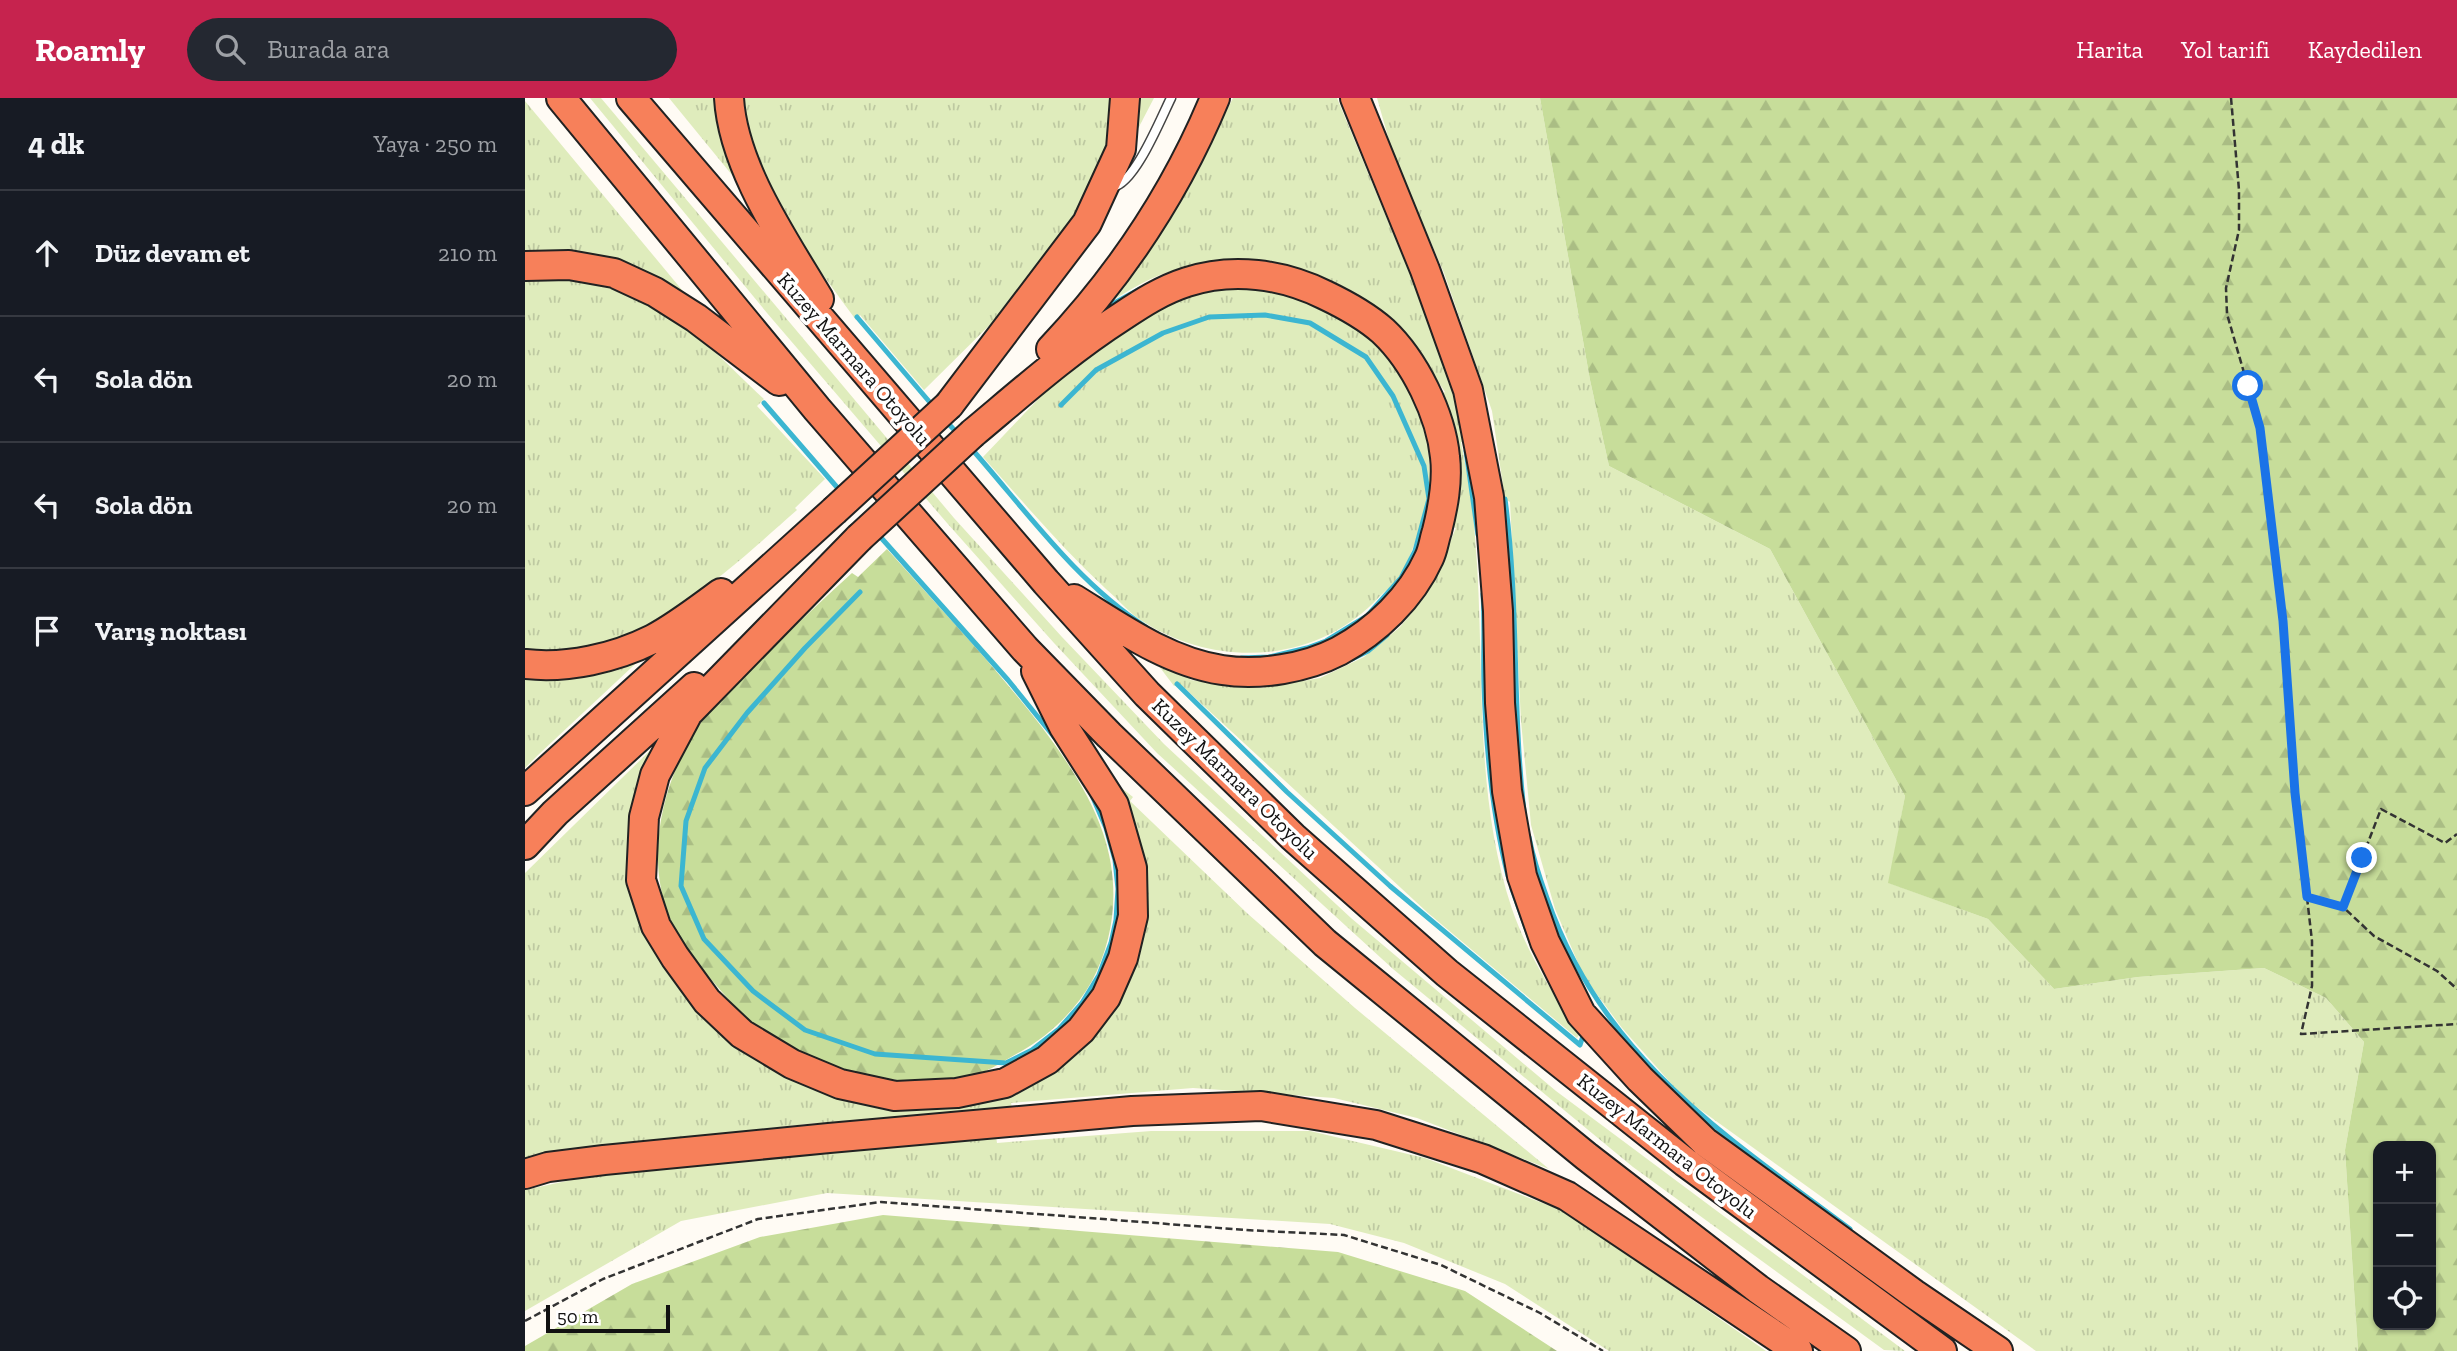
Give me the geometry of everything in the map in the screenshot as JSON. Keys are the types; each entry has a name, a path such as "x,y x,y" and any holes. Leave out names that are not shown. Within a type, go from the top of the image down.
{"highway":[{"path":"561,98 817,409 1025,649 1109,735 1325,943 1586,1156 1758,1289 1846,1351"},
{"name":"Kuzey Marmara Otoyolu","path":"631,98 1046,582 1147,694 1293,837 1447,973 1685,1162 1942,1351"},
{"path":"729,98 730,116 743,161 785,241 856,361"},
{"path":"525,791 949,405 1087,223 1121,149 1125,98"},
{"path":"973,433 1085,313 1142,236 1199,138 1215,98"},
{"path":"1355,98 1425,270 1468,390 1489,497 1498,611 1500,703 1506,779 1522,876 1545,942 1581,1014 1640,1079 1705,1142 1914,1294 1998,1351"},
{"path":"525,266 569,265 614,273 656,292 696,318 817,409"},
{"path":"525,845 555,813 973,433 1086,339 1159,293 1189,281 1224,274 1282,278 1309,287 1353,309 1384,332 1405,357 1422,384 1435,417 1445,457 1444,504 1429,558 1400,604 1361,639 1319,661 1274,671 1222,670 1169,655 1046,582"},
{"path":"525,664 555,666 586,661 654,639 834,511"},
{"path":"859,538 688,713 655,775 644,817 641,880 656,926 707,1001 742,1034 792,1064 839,1084 895,1096 957,1093 1005,1083 1047,1060 1081,1030 1106,998 1123,958 1133,916 1132,867 1114,805 1064,727 1025,649"},
{"path":"525,1174 548,1167 604,1160 871,1134 1132,1111 1261,1106 1376,1125 1483,1159 1567,1196 1798,1351"}],"lane":[{"path":"1103,188 1118,187 1130,175 1171,98"}],"path":[{"path":"2231,98 2239,190 2239,230 2226,288 2227,314 2260,428 2283,621 2295,793 2312,941 2312,986 2301,1034 2457,1024"},
{"path":"2343,907 2381,809 2445,843 2457,834"},
{"path":"2307,897 2343,907 2374,936 2437,971 2457,989"},
{"path":"525,1321 603,1279 758,1219 881,1202 1343,1235 1441,1265 1540,1313 1603,1351"}],"green space":[{"path":"590,98 601,98 954,518 1164,744 1351,918 1556,1091 1905,1351 1884,1350 1633,1167 1393,969 1157,753 947,523 767,313"},
{"path":"669,98 720,98 741,186"},
{"path":"743,98 1115,98 1111,139 1077,225 1021,294 924,390 860,315 856,320 793,232 755,160 746,131"},
{"path":"1134,98 1154,98 1129,146"},
{"path":"1233,98 1337,98 1436,337 1468,442 1461,442 1474,525 1486,771 1499,864 1512,909 1526,942 1579,1035 1577,1038 1428,913 1179,683 1174,686 1155,661 1193,675 1190,680 1260,688 1320,678 1364,657 1400,627 1427,594 1456,528 1450,526 1441,395 1445,392 1397,327 1378,309 1354,293 1302,270 1245,262 1188,267 1160,275 1113,300 1149,252 1183,197"},
{"path":"1377,98 1540,98 1590,380 1609,466 1770,549 1905,796 1889,883 1988,919 2054,989 2138,977 2264,968 2326,998 2364,1042 2345,1150 2358,1351 2036,1351 1684,1098 1622,1028 1584,977 1555,909 1531,825 1521,721 1510,502 1505,499 1492,411 1444,273 1393,154"},
{"path":"1540,98 2457,98 2457,1351 2358,1351 2345,1150 2364,1042 2326,998 2264,968 2138,977 2054,989 1988,919 1888,883 1905,796 1770,549 1609,466 1590,380"},
{"path":"525,101 692,302 525,255"},
{"path":"566,277 629,294 665,312 680,323 764,399 757,406 825,479 795,508 797,510 726,571 673,611 645,627 617,640 589,648 557,651 525,649 525,280"},
{"path":"1241,288 1285,292 1335,313 1375,341 1411,385 1428,446 1432,499 1427,499 1416,540 1404,569 1379,597 1354,619 1326,636 1297,647 1265,652 1234,652 1202,647 1171,636 1137,618 1074,557 983,457 1068,370 1140,315 1185,294"},
{"path":"887,549 1004,680 1059,751 1084,790 1098,819 1112,871 1111,927 1100,963 1078,1002 1042,1038 1020,1052 981,1073 950,1080 897,1080 843,1070 794,1050 763,1032 731,1002 686,947 668,913 658,867 660,824 671,780 701,722 737,681 833,590 852,573 858,577"},
{"path":"647,653 538,755 525,768 525,674"},
{"path":"671,730 635,813 666,967 847,1098 1050,1073 1081,1048 1130,981 1145,933 1148,901 1146,866 1136,825 1129,827 1114,782 1133,797 1130,801 1248,914 1355,1008 1549,1169 1417,1118 1334,1098 1193,1088 1011,1103 1012,1110 807,1124 562,1153 525,1162 525,873"},
{"path":"1151,1131 1310,1131 1425,1158 1566,1212 1766,1351 1609,1351 1505,1284 1404,1243 1330,1224 827,1193 681,1221 525,1311 525,1190 585,1177 996,1136 997,1143"},
{"path":"883,1215 1338,1252 1465,1291 1557,1351 525,1351 525,1346 632,1284 760,1237"}],"waterway":[{"path":"1109,306 1140,289"},
{"path":"1061,405 1096,370 1163,333 1209,317 1265,315 1310,323 1366,357 1393,396 1424,466 1429,499 1415,551 1401,578 1367,616 1326,641 1307,648 1269,657 1241,658"},
{"path":"857,317 933,406"},
{"path":"764,403 842,493"},
{"path":"944,419 959,435"},
{"path":"970,447 1074,567 1097,589 1146,627"},
{"path":"1466,451 1478,535"},
{"path":"1505,499 1512,577 1524,811"},
{"path":"876,532 1008,680 1055,738"},
{"path":"860,592 747,713 705,768 686,821 681,886 704,939 753,991 805,1030 875,1054 1006,1063 1032,1050 1059,1029 1082,1003 1099,975 1111,943 1118,889 1115,860 1106,828 1091,793"},
{"path":"1483,594 1488,757 1508,876"},
{"path":"1352,659 1368,651 1387,635"},
{"path":"1177,684 1287,792 1390,886 1580,1045 1583,1036 1581,1033"},
{"path":"1529,837 1544,891 1570,954 1599,1003 1633,1047 1671,1087 1713,1124 1850,1229"},
{"path":"1512,889 1531,942"}],"route":[{"path":"2248,386 2260,428 2283,621 2295,793 2307,897 2343,907 2362,858"}]}
